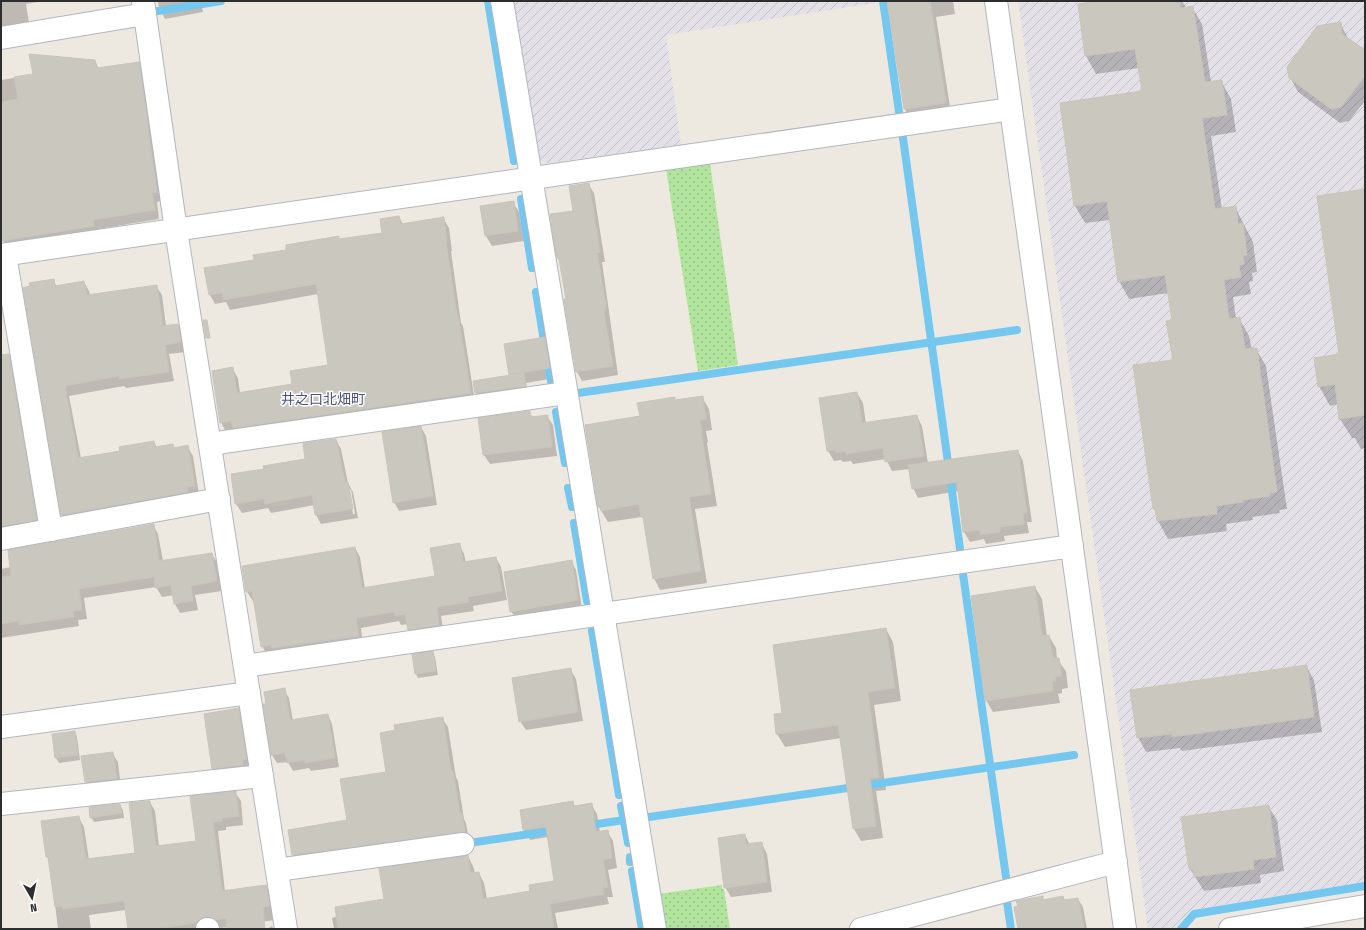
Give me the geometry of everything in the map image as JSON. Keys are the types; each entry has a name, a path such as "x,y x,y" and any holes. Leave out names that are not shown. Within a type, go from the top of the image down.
{"street":[{"path":"502,1 655,929"},
{"path":"996,1 1125,929"},
{"path":"1,38 144,8 176,230 286,929"},
{"path":"51,530 3,255 1011,109"},
{"path":"210,444 566,392"},
{"path":"1,539 219,499"},
{"path":"245,666 1072,546"},
{"path":"1,727 249,693"},
{"path":"1,804 262,776"},
{"path":"277,870 463,844"},
{"path":"861,929 1116,862"},
{"path":"1230,929 1365,906"}],"shaded area":[{"path":"512,1 876,1 876,3 666,35 681,145 547,163 537,158"},
{"path":"1018,1 1365,1 1365,882 1191,910 1176,929 1148,929"}],"green space":[{"path":"710,163 738,365 698,371 666,169"},
{"path":"722,885 722,889 724,889 730,929 663,929 658,894"}],"building":[{"path":"887,1 930,1 946,103 904,109"},
{"path":"1099,1 1180,1 1180,8 1193,6 1205,82 1222,80 1227,115 1202,118 1215,209 1236,206 1238,224 1243,223 1247,255 1243,256 1244,264 1239,265 1241,277 1224,280 1229,319 1240,317 1245,349 1257,348 1277,492 1270,493 1270,496 1216,506 1217,514 1157,521 1155,509 1153,509 1133,365 1173,360 1166,321 1172,320 1165,275 1118,282 1107,201 1074,206 1060,103 1142,91 1135,49 1085,56 1078,4"},
{"path":"1341,22 1342,34 1365,50 1365,76 1341,107 1331,109 1289,78 1287,67 1317,26"},
{"path":"29,54 95,60 97,68 139,62 157,192 152,193 155,210 93,220 94,226 1,241 1,102 18,99 14,77 33,74"},
{"path":"589,183 600,252 597,253 606,306 604,312 613,366 576,372 564,299 566,299 559,259 556,255 550,214 573,211 569,186"},
{"path":"1365,189 1365,415 1339,419 1335,384 1318,387 1314,358 1339,354 1317,196"},
{"path":"514,201 518,231 485,236 480,206"},
{"path":"399,216 401,224 444,217 446,242 457,315 471,393 233,428 231,421 220,423 212,371 233,367 237,393 292,384 290,371 328,365 316,284 223,300 222,293 209,295 204,268 254,260 253,255 286,250 286,245 339,236 339,239 382,233 380,219"},
{"path":"54,279 55,286 84,281 87,295 157,285 163,326 178,324 181,342 165,345 169,372 119,379 119,376 65,386 78,458 120,451 119,447 154,441 155,447 173,444 174,448 188,445 195,486 187,487 188,492 61,515 23,288 30,286 29,283"},
{"path":"203,320 207,320 210,338 206,338"},
{"path":"545,337 550,368 509,375 504,344"},
{"path":"9,354 37,520 1,526 1,355"},
{"path":"524,373 526,386 475,393 473,381"},
{"path":"857,392 862,423 917,415 924,456 885,462 883,448 846,454 846,451 836,453 835,450 827,451 819,398"},
{"path":"703,396 706,419 700,420 711,494 689,497 701,571 653,579 643,517 641,517 639,504 601,511 600,507 598,507 585,425 640,416 637,403 675,397 675,400"},
{"path":"530,411 531,417 548,415 552,447 483,455 478,418"},
{"path":"421,426 433,496 393,503 382,432"},
{"path":"336,439 345,482 348,482 353,509 315,515 312,495 265,504 264,499 235,504 231,474 264,469 263,466 305,459 303,443"},
{"path":"1018,450 1027,513 1023,513 1024,524 1000,527 1000,532 980,535 980,530 963,532 957,482 912,489 908,465"},
{"path":"154,524 159,561 212,553 217,581 191,586 193,601 174,604 171,585 155,588 154,577 79,589 82,610 73,611 74,617 19,625 19,621 1,624 1,577 11,576 8,550"},
{"path":"460,543 463,562 496,557 502,591 468,597 469,602 437,607 439,625 408,630 405,614 395,616 394,612 356,618 359,636 272,648 271,645 261,647 252,591 246,592 242,566 355,547 362,588 435,576 430,548"},
{"path":"572,560 578,600 510,612 504,572"},
{"path":"1035,586 1042,636 1049,635 1053,658 1059,658 1062,676 1055,677 1056,681 1052,682 1053,691 985,701 971,596"},
{"path":"886,628 895,688 868,692 879,777 870,779 876,826 853,829 838,725 776,734 774,714 782,713 773,645"},
{"path":"433,651 436,671 415,674 412,654"},
{"path":"1307,665 1314,717 1172,737 1172,734 1137,738 1130,690"},
{"path":"571,668 578,712 519,722 512,678"},
{"path":"285,688 290,720 328,714 335,758 305,763 305,760 287,763 285,753 271,755 263,704 266,704 264,692"},
{"path":"239,708 247,759 242,760 243,765 212,769 204,714"},
{"path":"443,717 451,771 453,771 460,813 462,813 465,832 292,855 288,830 347,820 340,779 386,772 380,733 395,730 394,725"},
{"path":"75,731 78,755 55,758 52,734"},
{"path":"113,752 117,779 85,782 81,756"},
{"path":"236,791 239,816 222,818 222,821 213,822 222,891 266,885 270,906 263,907 265,929 227,929 226,918 216,920 208,916 201,918 196,923 156,929 128,929 124,901 63,909 62,906 55,907 41,821 79,816 86,859 135,853 129,803 150,801 156,846 196,841 190,796"},
{"path":"573,801 574,806 592,803 596,832 608,830 612,858 603,860 608,887 603,888 604,894 550,904 554,929 338,929 335,907 384,899 379,868 468,855 471,873 479,872 483,899 530,891 529,885 554,881 546,827 523,830 520,810"},
{"path":"120,804 122,813 90,818 89,807"},
{"path":"1269,805 1276,857 1253,860 1254,869 1194,877 1193,869 1189,869 1181,817"},
{"path":"745,834 746,844 762,842 767,882 724,888 718,838"},
{"path":"1043,896 1043,900 1063,896 1064,900 1078,898 1084,929 1018,929 1014,907 1018,906 1016,901"}],"waterway":[{"path":"158,11 221,1"},
{"path":"488,1 514,161"},
{"path":"883,1 899,112"},
{"path":"903,138 960,549"},
{"path":"521,199 532,268"},
{"path":"536,292 545,347"},
{"path":"578,393 1017,330"},
{"path":"547,358 551,381"},
{"path":"556,412 565,463"},
{"path":"568,488 572,507"},
{"path":"574,523 587,601"},
{"path":"963,574 1006,877"},
{"path":"592,631 619,795"},
{"path":"649,817 1074,755"},
{"path":"621,806 628,843"},
{"path":"584,826 624,820"},
{"path":"469,843 557,830"},
{"path":"630,857 630,862"},
{"path":"632,871 642,929"},
{"path":"1181,929 1194,914 1365,886"},
{"path":"1007,902 1011,929"}],"district":[{"name":"井之口北畑町","path":"323,399"}]}
